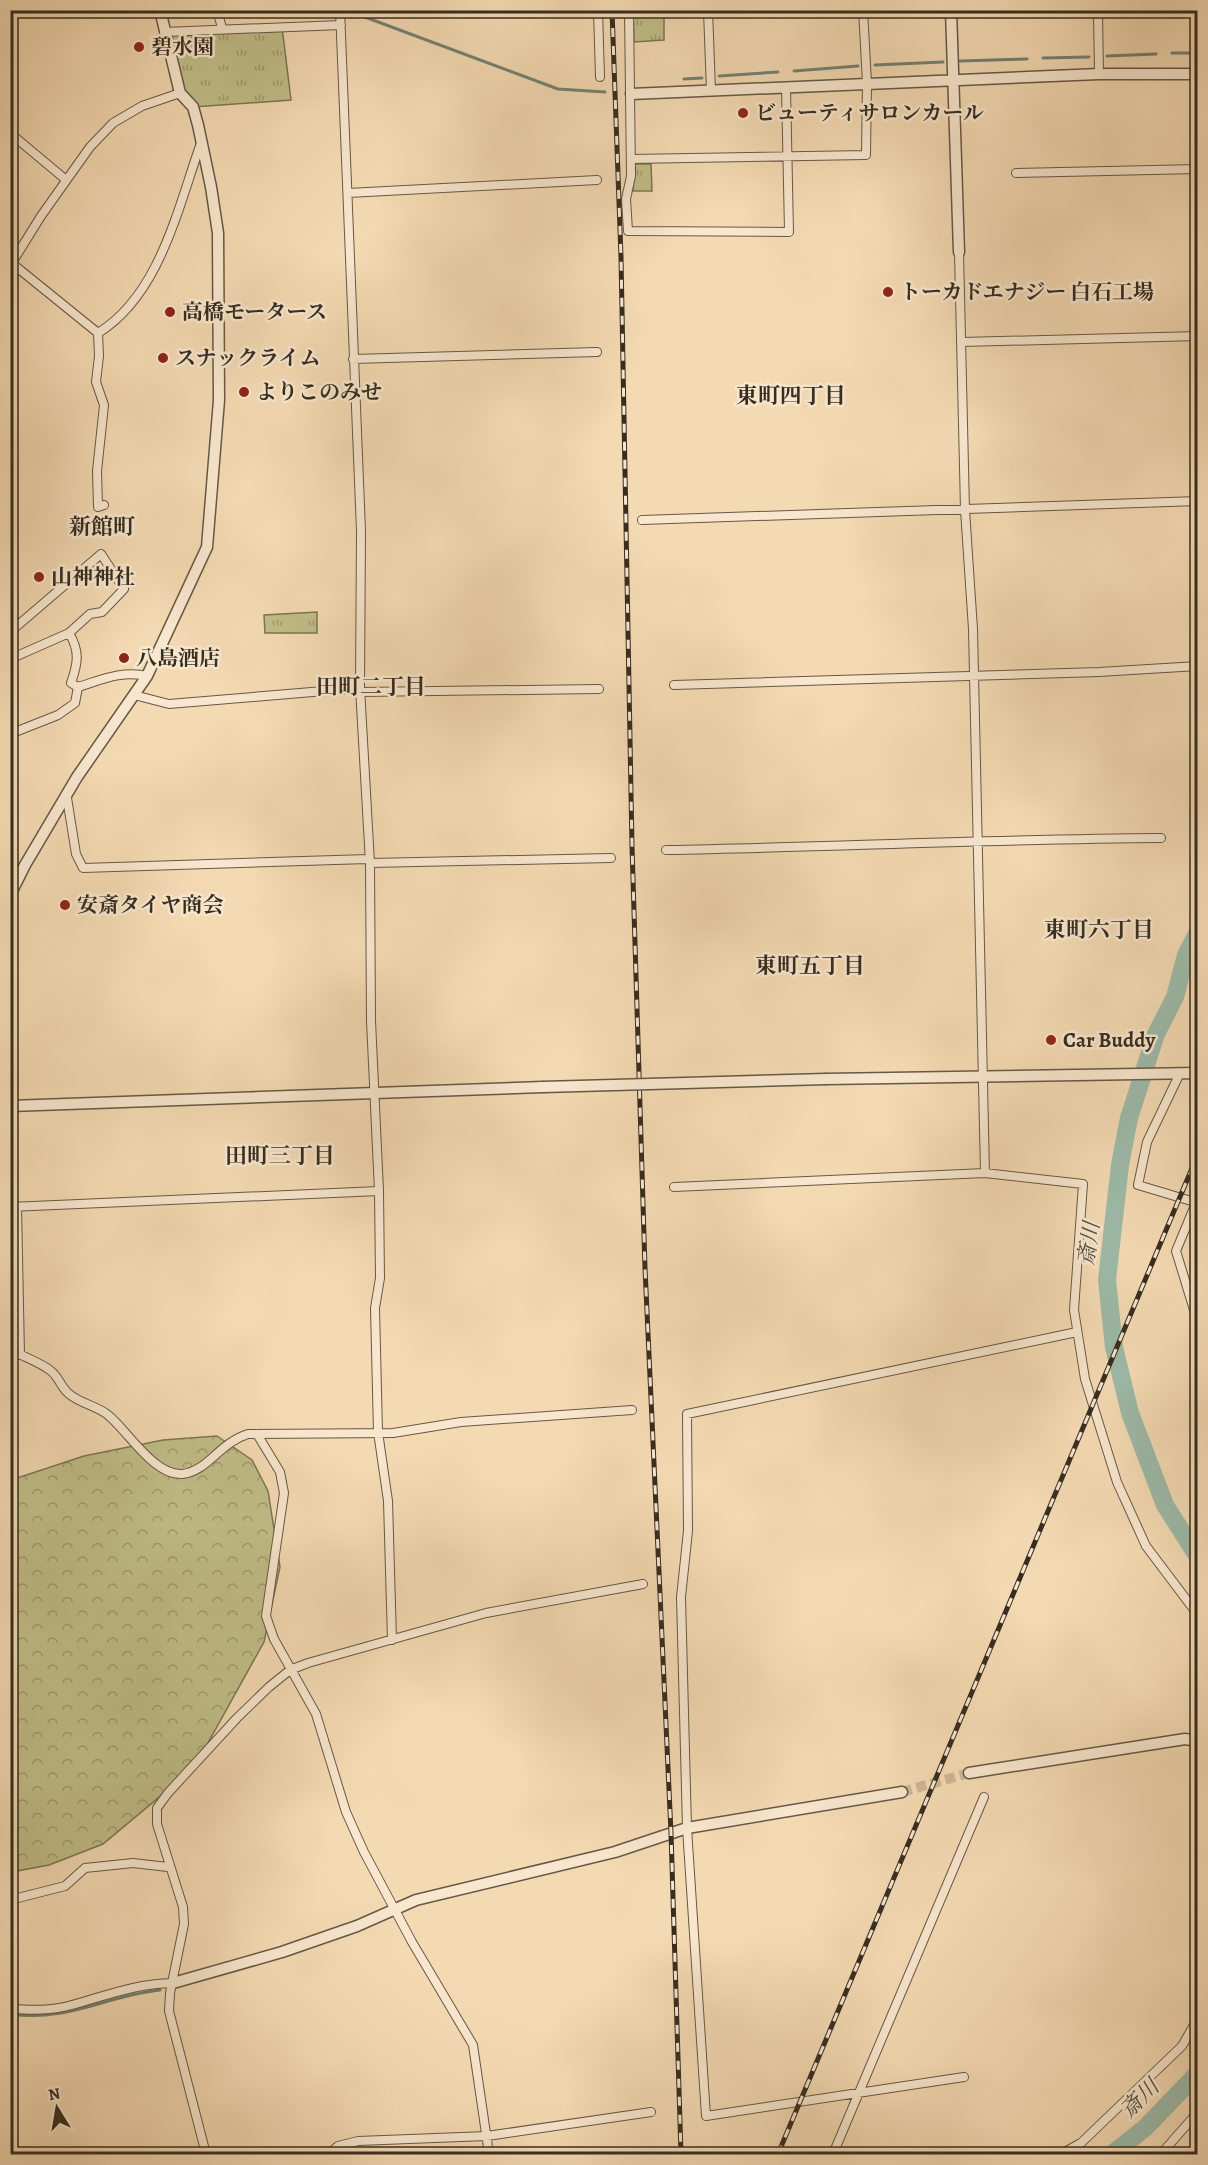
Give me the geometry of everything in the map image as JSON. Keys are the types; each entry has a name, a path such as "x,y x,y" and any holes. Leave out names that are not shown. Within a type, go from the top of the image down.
{"street":[{"path":"10,896 25,865 67,798 77,777 147,676 207,547 215,472 219,400 218,233 202,142 193,107 180,93 160,10"},
{"path":"218,10 222,28"},
{"path":"598,10 600,77"},
{"path":"629,10 632,176 626,199 628,231 789,232 786,88"},
{"path":"708,10 711,90"},
{"path":"631,159 866,155 867,83 863,10"},
{"path":"951,10 965,510 970,556 985,1173"},
{"path":"1098,10 1099,74"},
{"path":"340,13 361,531 360,690 369,861 371,1021 379,1191 380,1278 375,1308 378,1431 388,1502 392,1641"},
{"path":"164,32 341,25"},
{"path":"631,94 1099,74 1197,74"},
{"path":"104,505 98,507 97,471 104,405 96,382 99,356 98,333 12,266 40,216 65,179 90,147 113,123 142,106 180,93"},
{"path":"10,133 65,179"},
{"path":"98,333 116,322 158,260 202,142"},
{"path":"1016,173 1197,169"},
{"path":"348,193 597,180"},
{"path":"962,342 1197,336"},
{"path":"353,359 597,352"},
{"path":"642,520 1197,501"},
{"path":"10,632 101,554 124,589 102,612 90,614 69,633 10,659"},
{"path":"69,633 77,646 77,664 71,683 78,687 112,676 133,673 147,676"},
{"path":"674,684 1099,672 1197,666"},
{"path":"10,734 58,715 75,703 78,687"},
{"path":"134,695 169,704 360,690 599,688"},
{"path":"67,798 76,854 83,868 611,858"},
{"path":"666,850 836,847 978,839 1161,838"},
{"path":"1177,1073 1147,1142 1138,1185 1197,1203 1176,1251 1197,1323"},
{"path":"10,1106 826,1079 1197,1073"},
{"path":"674,1187 985,1173 1083,1184 1074,1310 1085,1379 1124,1499 1146,1546 1197,1615"},
{"path":"20,1355 14,1206 379,1191"},
{"path":"964,2077 706,2116 687,1828 681,1597 688,1531 687,1414 1077,1332"},
{"path":"10,1349 52,1371 66,1391 80,1404 107,1414 143,1454 170,1472 180,1474 195,1471 232,1439 257,1434 378,1431 393,1433 461,1422 632,1410"},
{"path":"257,1434 280,1472 284,1493 266,1616 274,1639 316,1714 346,1812 394,1909 473,2045 489,2154"},
{"path":"206,2154 169,2011 184,1924 183,1907 168,1867 157,1824 158,1808 168,1793 237,1718 290,1670 486,1613 643,1584"},
{"path":"969,1773 1185,1739 1197,1742"},
{"path":"10,2009 35,2010 70,2006 143,1984 173,1983 282,1952 357,1926 416,1900 615,1852 687,1828 902,1792"},
{"path":"833,2154 984,1797"},
{"path":"10,1900 65,1886 85,1868 134,1863 168,1867"},
{"path":"1061,2154 1081,2143 1182,2046 1197,2018"},
{"path":"329,2154 338,2146 358,2141 487,2136 651,2112"},
{"path":"1161,2154 1197,2112"}],"green space":[{"path":"633,11 664,11 664,40 634,42"},
{"path":"282,27 291,100 193,107 180,93 164,32"},
{"path":"635,164 651,164 652,191 633,191"},
{"path":"317,612 317,633 265,633 264,615"},
{"path":"217,1436 252,1460 268,1491 280,1567 264,1642 194,1768 103,1844 49,1865 17,1871 11,1869 11,1480 84,1456 163,1440"}],"waterway":[{"path":"346,10 558,89 605,92"},
{"path":"1172,53 1198,53"},
{"path":"1107,56 1156,54"},
{"path":"1043,58 1089,57"},
{"path":"960,61 1027,59"},
{"path":"875,65 943,62"},
{"path":"794,71 858,66"},
{"path":"719,76 778,72"},
{"path":"684,79 702,78"},
{"name":"斎川","path":"1198,932 1186,955 1175,997 1156,1034 1129,1118 1120,1165 1107,1280 1114,1347 1130,1413 1165,1505 1198,1557"},
{"path":"10,2014 31,2016 69,2012 160,1990"},
{"name":"斎川","path":"1112,2154 1145,2128 1198,2073"},
{"path":"1120,2149 1154,2154"},
{"path":"1180,2154 1198,2152"}],"tunnel":[{"path":"902,1792 969,1773"}],"railway":[{"path":"612,10 621,257 632,846 645,1268 671,1833 681,2154"},
{"path":"778,2154 1198,1154"}],"place":[{"name":"碧水園","path":"139,47"},
{"name":"ビューティサロンカール","path":"743,113"},
{"name":"トーカドエナジー 白石工場","path":"888,292"},
{"name":"高橋モータース","path":"170,312"},
{"name":"スナックライム","path":"163,358"},
{"name":"よりこのみせ","path":"244,392"},
{"name":"山神神社","path":"39,577"},
{"name":"八島酒店","path":"124,658"},
{"name":"安斎タイヤ商会","path":"65,905"},
{"name":"Car Buddy","path":"1051,1040"}],"district":[{"name":"東町四丁目","path":"791,395"},
{"name":"新館町","path":"102,526"},
{"name":"田町二丁目","path":"371,686"},
{"name":"東町六丁目","path":"1099,929"},
{"name":"東町五丁目","path":"810,965"},
{"name":"田町三丁目","path":"280,1155"}]}
